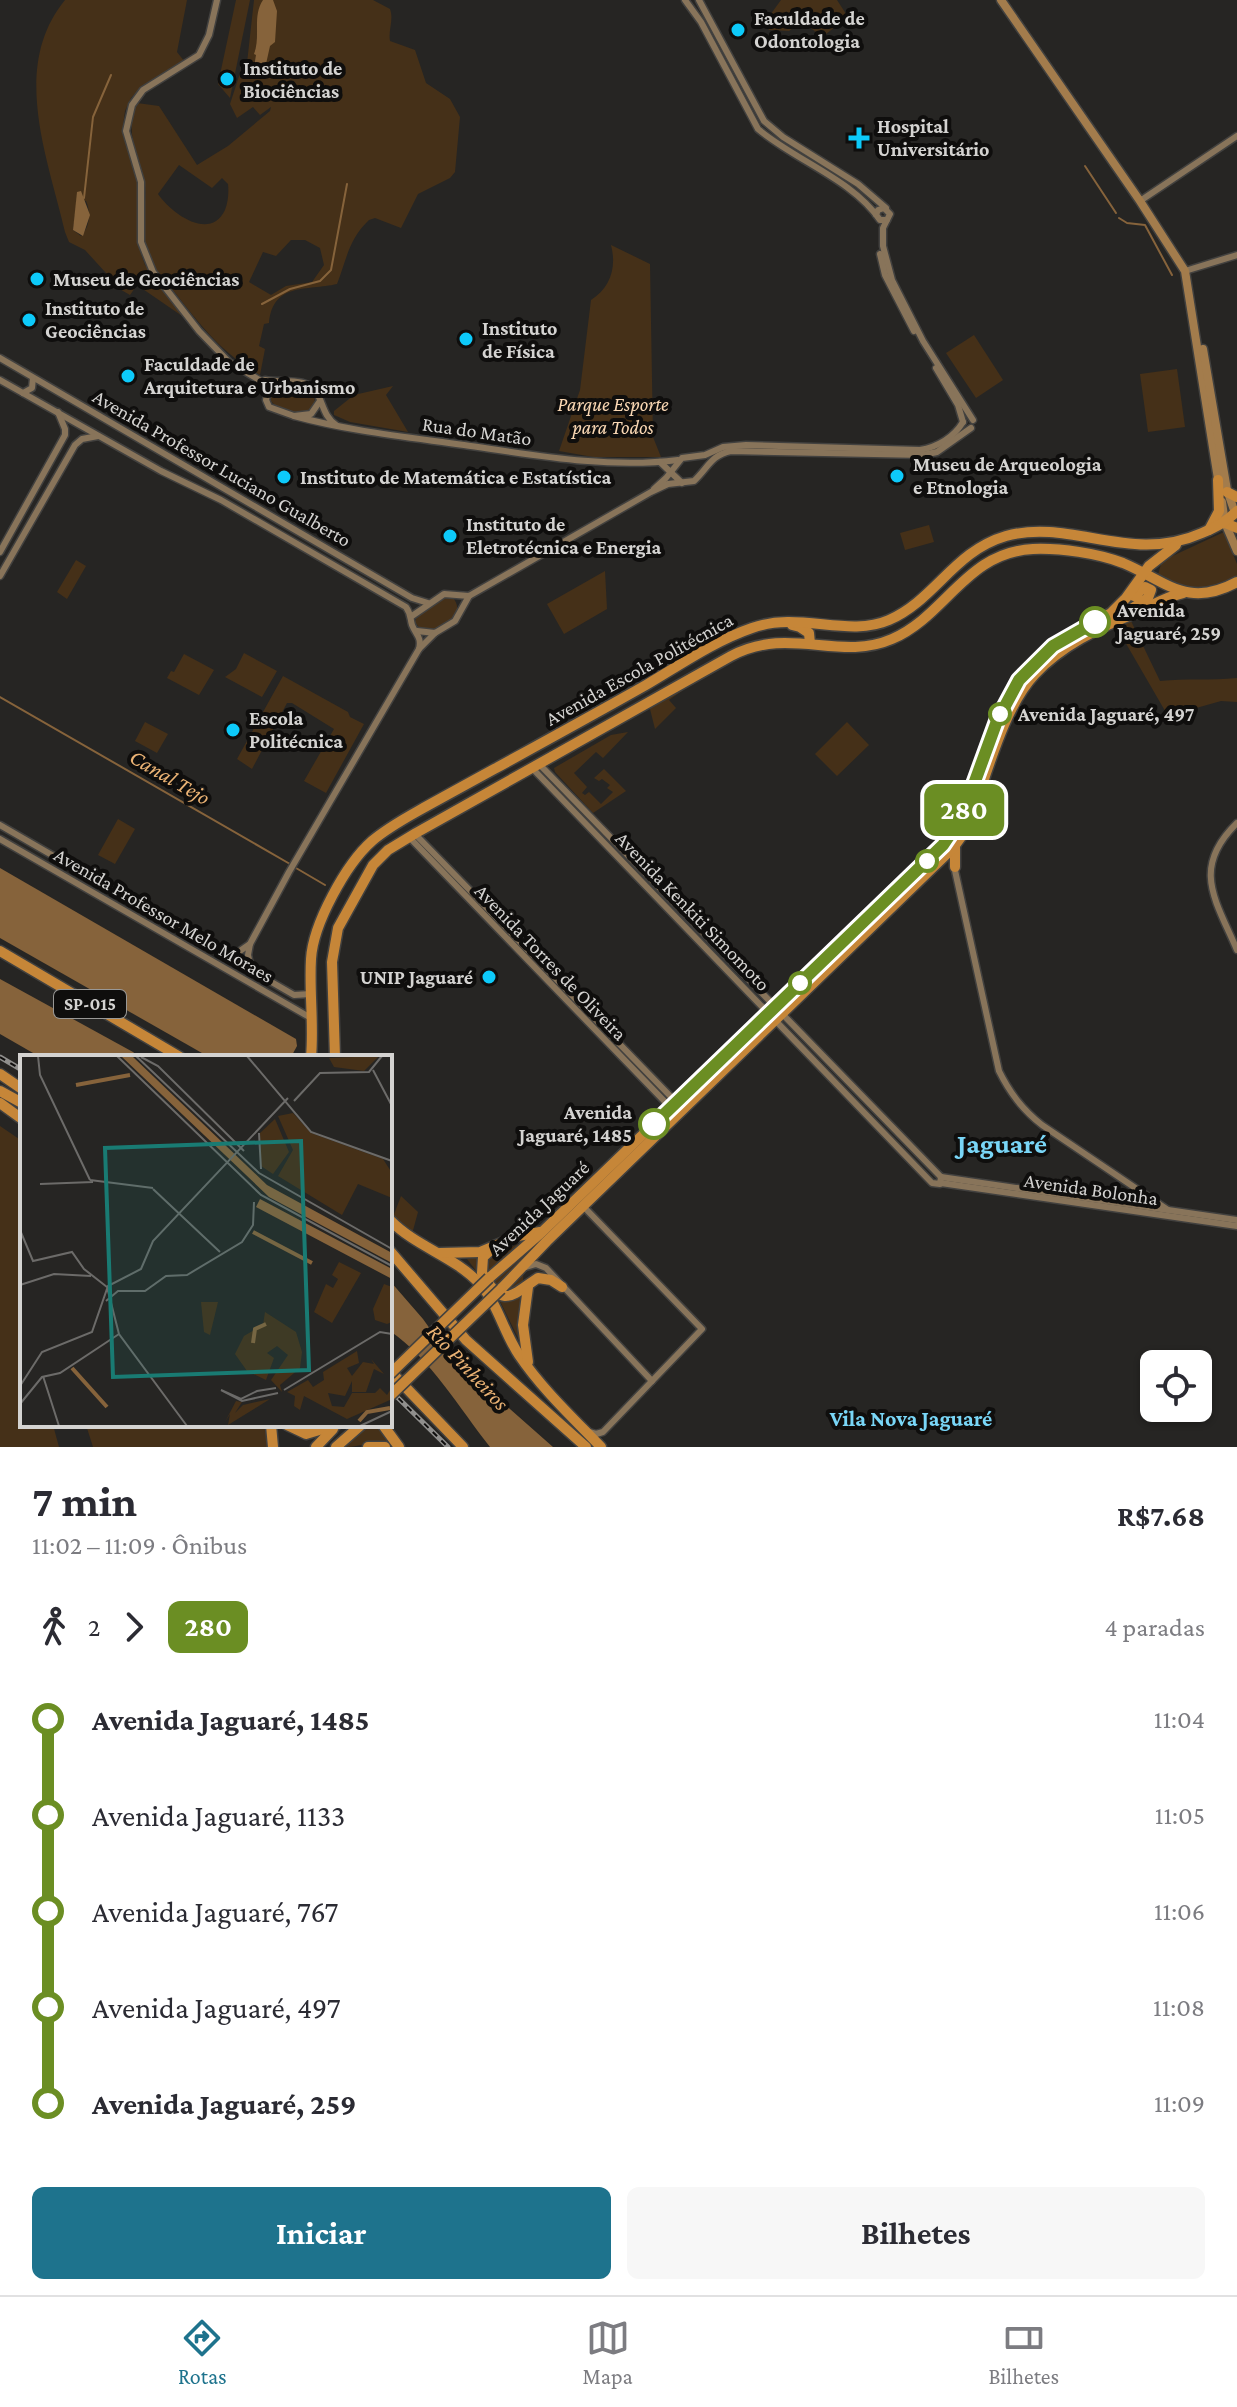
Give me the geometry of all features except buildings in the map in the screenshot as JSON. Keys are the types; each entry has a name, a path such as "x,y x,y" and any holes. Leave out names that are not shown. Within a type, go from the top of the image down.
{"highway":[{"path":"1209,530 1219,511 1218,480"},
{"name":"Avenida Escola Politécnica","path":"311,1055 311,955 325,913 345,876 372,841 418,811 735,634 773,622 800,620 868,626 889,620 918,601 972,551 1013,534 1036,532 1146,546 1181,542 1225,523 1236,513"},
{"path":"1225,523 1237,528"},
{"name":"Avenida Jaguaré","path":"942,853 962,817 997,721 1019,680 1053,646 1110,614 1160,556 1181,542"},
{"name":"Avenida Escola Politécnica","path":"335,1055 333,947 342,917 379,858 535,766 754,645 774,641 860,647 894,639 917,624 978,567 1024,550 1050,550 1123,563 1185,592 1221,590 1237,582"},
{"path":"1159,582 1156,572 1160,556"},
{"path":"1110,614 1123,610 1140,588 1149,588 1150,595 1130,610 1128,616"},
{"path":"1185,592 1237,592"},
{"name":"Avenida Jaguaré","path":"392,1394 504,1287 776,1013 942,853 955,846 970,821 1010,713 1035,674 1072,644 1185,592"},
{"path":"773,622 800,627 809,633 810,644"},
{"path":"644,685 646,696 652,700"},
{"path":"505,764 524,760 535,766"},
{"path":"412,836 410,824 418,811"},
{"path":"955,846 955,867"},
{"path":"345,876 357,875 359,887"},
{"name":"SP-015","path":"0,951 177,1055"},
{"name":"Avenida Jaguaré","path":"392,1370 776,1013"},
{"path":"311,1018 324,1023 335,1014"},
{"path":"0,1074 20,1088"},
{"path":"0,1091 20,1102"},
{"path":"0,1103 20,1118"},
{"path":"392,1222 417,1243 460,1266 483,1288 512,1344 531,1371 603,1447"},
{"path":"542,1232 518,1236 492,1249 483,1257 481,1268 484,1278 493,1289 509,1297 542,1278 562,1287"},
{"path":"438,1253 471,1253 492,1249"},
{"path":"392,1253 466,1340 586,1447"},
{"path":"528,1285 524,1335 531,1371"},
{"path":"392,1374 463,1447"},
{"path":"271,1427 273,1447"},
{"path":"291,1427 306,1434 332,1427"},
{"path":"316,1447 335,1427"},
{"path":"336,1447 359,1427"},
{"path":"384,1427 399,1447"},
{"path":"368,1447 385,1447"}],"main road":[{"path":"1004,0 1187,270 1236,513"},
{"path":"1187,270 1225,523 1237,551"}],"street":[{"path":"217,0 209,35 199,55 137,96 132,105 126,131 141,182 141,242 147,263 215,349 234,366 257,378 306,383 318,391 325,416 339,428"},
{"path":"685,0 701,22 758,129 772,142 845,187 884,221 888,218"},
{"path":"651,492 678,460 731,446 930,454 942,449 974,424 923,341 887,269 882,234 889,212 858,184 769,127 699,0"},
{"path":"717,51 723,53 726,47"},
{"path":"723,64 726,59 732,59"},
{"path":"1142,200 1237,136"},
{"path":"886,208 879,209 877,216 880,256 885,275 958,405 965,428 971,428"},
{"path":"1187,270 1237,255"},
{"name":"Avenida Professor Luciano Gualberto","path":"0,358 412,598 428,603"},
{"path":"23,393 32,388 33,378"},
{"path":"257,378 268,388"},
{"name":"Avenida Professor Luciano Gualberto","path":"0,380 98,436 212,495 406,607 412,616"},
{"path":"274,382 268,388 266,400 269,407 294,416 311,414 320,401"},
{"path":"37,401 37,392 45,384"},
{"path":"0,552 65,435 58,412"},
{"name":"Rua do Matão","path":"294,416 339,428 567,460 678,460"},
{"path":"419,649 421,641 412,626 412,616 428,603 444,594 469,596 651,492 668,484 694,481 716,455 731,451 929,449 955,433 967,418 973,420"},
{"path":"0,576 78,441 98,436"},
{"path":"689,456 698,461 701,474"},
{"path":"660,462 682,483"},
{"path":"203,491 208,486 206,478"},
{"path":"39,483 49,490"},
{"path":"212,495 213,488 221,486"},
{"path":"13,526 16,531 24,532"},
{"path":"8,535 20,540"},
{"path":"251,969 248,955 250,944 295,860 419,649 435,633 455,621 469,596"},
{"path":"455,597 462,610"},
{"path":"417,631 435,633"},
{"name":"Avenida Kenkiti Simomoto","path":"535,766 610,835 715,944 865,1113 930,1181 932,1175 940,1178"},
{"name":"Avenida Kenkiti Simomoto","path":"535,766 708,950 872,1107 940,1178"},
{"path":"1237,823 1220,840 1210,875 1211,889 1237,950"},
{"name":"Avenida Professor Melo Moraes","path":"0,825 297,996 311,994"},
{"path":"604,842 610,835"},
{"name":"Avenida Torres de Oliveira","path":"412,836 674,1105"},
{"name":"Avenida Professor Melo Moraes","path":"0,839 311,1018"},
{"path":"942,853 955,867 999,1071 1010,1093 1042,1125 1168,1210"},
{"path":"90,890 92,883 98,882"},
{"path":"226,955 237,953 250,944"},
{"path":"708,950 715,944"},
{"path":"267,993 272,990 272,982"},
{"path":"865,1113 872,1107"},
{"name":"Avenida Bolonha","path":"940,1178 1237,1220"},
{"name":"Avenida Bolonha","path":"940,1178 961,1186 1237,1226"},
{"path":"957,1196 961,1186"},
{"path":"583,1206 702,1329 603,1432 594,1434 585,1431"},
{"path":"520,1269 532,1264 541,1265 652,1381"},
{"path":"603,1432 603,1447"}],"green space":[{"path":"65,0 187,0 177,52 184,61 142,86 131,98 123,126 140,189 138,231 141,254 145,265 185,318 137,285 130,295 111,284 106,273 85,250 69,242 50,174 38,113 36,83 39,54 49,26","holes":["77,199 86,201 89,219 81,236 73,230"]},
{"path":"236,0 250,0 230,98 218,84"},
{"path":"254,0 373,0 390,9 390,41 415,50 426,83 450,99 460,117 455,172 450,178 418,194 401,228 375,218 369,220 352,242 337,284 293,291 277,301 269,323 264,324 259,346 265,349 260,375 214,339 152,264 143,234 145,188 132,133 137,103 159,106 197,165 228,146 270,111 271,107 260,115 253,107 237,118 230,104 243,64 247,63","holes":["179,165 212,188 222,178 228,184 225,210 210,224 181,216 158,194","291,240 305,240 320,248 324,265 312,282 286,286 271,295 249,282 263,252 276,256"]},
{"path":"781,0 837,0 848,17 822,37 802,21 789,31 769,30 765,22"},
{"name":"Parque Esporte para Todos","path":"611,245 650,264 653,437 661,457 593,457 559,451 580,390 591,300 603,290 610,277 613,262"},
{"path":"974,335 1003,380 976,398 946,353"},
{"path":"1177,369 1185,427 1148,432 1140,374"},
{"path":"290,383 308,387 314,392 315,405 305,412 293,413 271,401 275,386"},
{"path":"393,386 386,395 408,432 350,422 334,415 334,411 354,395"},
{"path":"929,525 934,542 905,550 900,533"},
{"path":"1224,532 1237,564 1237,580 1213,589 1181,590 1158,575 1161,564 1168,558"},
{"path":"76,560 86,566 67,599 57,592"},
{"path":"605,571 607,609 564,634 547,604"},
{"path":"444,597 454,599 457,606 453,618 435,629 421,630 415,622 417,615"},
{"path":"1131,621 1160,681 1237,678 1237,702 1221,701 1168,716 1117,628"},
{"path":"244,653 277,671 262,697 225,677 236,669"},
{"path":"184,654 214,670 199,695 167,678"},
{"path":"283,676 364,724 326,793 304,781 334,729 292,703 287,703 252,769 237,759"},
{"path":"680,687 682,691 669,700 676,708 655,729 650,709"},
{"path":"145,722 168,734 157,753 135,741"},
{"path":"847,722 869,745 837,776 815,754"},
{"path":"628,732 603,758 596,752 574,773 587,787 582,793 585,795 589,792 601,804 613,792 602,779 594,778 604,769 626,791 593,813 554,768 611,735"},
{"path":"118,819 135,829 115,864 98,855"},
{"path":"0,1126 20,1140 20,1427 54,1427 59,1447 0,1447"},
{"path":"401,1196 418,1212 412,1234 393,1217"},
{"path":"525,1241 520,1342 501,1303 467,1259 496,1254"},
{"path":"87,1427 265,1427 267,1447 93,1447"},
{"path":"367,1427 378,1427 392,1446 375,1443 344,1447"}],"shaded area":[{"path":"263,0 273,0 277,11 275,42 270,46 266,64 254,67 258,13"},
{"path":"81,191 90,215 83,236 73,230 77,192"},
{"path":"0,868 296,1039 297,1046 292,1055 205,1055 0,938"},
{"path":"0,979 137,1055 37,1055 0,1034"},
{"path":"392,1283 448,1354 553,1447 490,1447 444,1385 405,1342 392,1332"}],"waterway":[{"path":"84,198 93,117 111,75"},
{"path":"1085,166 1116,213"},
{"path":"262,304 290,289 320,281 331,270 347,184"},
{"path":"1119,218 1127,223 1145,225 1172,275"},
{"name":"Canal Tejo","path":"0,697 290,864"},
{"name":"Canal Tejo","path":"296,868 325,885"}],"railway":[{"path":"0,1057 20,1069"},
{"path":"392,1392 448,1447"}],"bus line":[{"name":"280","path":"654,1124 952,835 962,817 1010,693 1044,652 1095,622"}],"place":[{"name":"Faculdade de Odontologia","path":"738,30"},
{"name":"Instituto de Biociências","path":"227,79"},
{"name":"Hospital Universitário","path":"859,138"},
{"name":"Museu de Geociências","path":"37,279"},
{"name":"Instituto de Geociências","path":"29,320"},
{"name":"Instituto de Física","path":"466,339"},
{"name":"Faculdade de Arquitetura e Urbanismo","path":"128,376"},
{"name":"Museu de Arqueologia e Etnologia","path":"897,476"},
{"name":"Instituto de Matemática e Estatística","path":"284,477"},
{"name":"Instituto de Eletrotécnica e Energia","path":"450,536"},
{"name":"Avenida Jaguaré, 259","path":"1095,622"},
{"name":"Avenida Jaguaré, 497","path":"1000,714"},
{"name":"Escola Politécnica","path":"233,730"},
{"name":"UNIP Jaguaré","path":"489,977"},
{"name":"Avenida Jaguaré, 1485","path":"654,1124"}],"district":[{"name":"Jaguaré","path":"1002,1143"},
{"name":"Vila Nova Jaguaré","path":"911,1418"}],"water label":[{"name":"Rio Pinheiros","path":"468,1367"}]}
